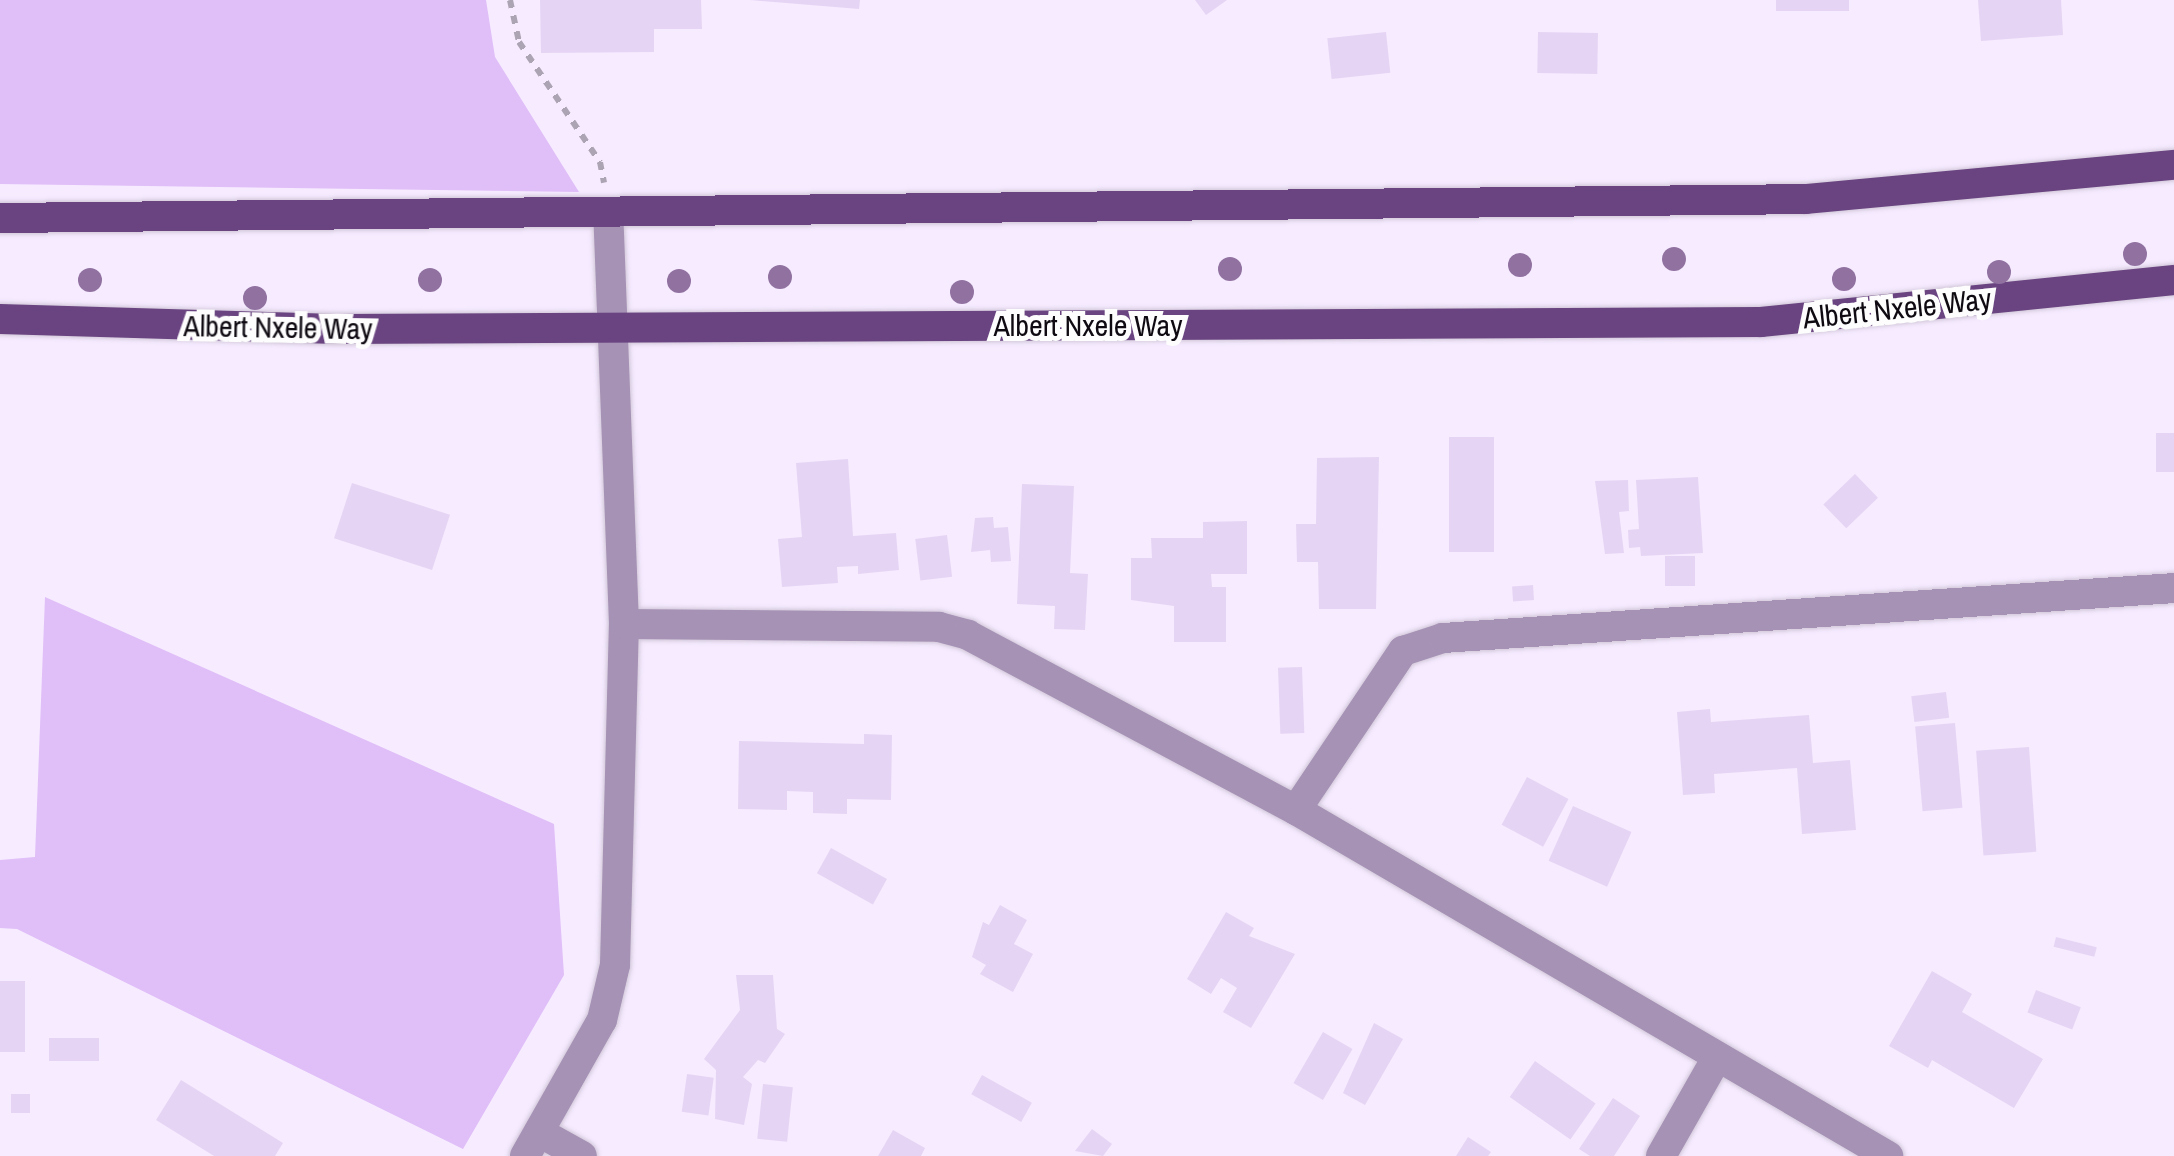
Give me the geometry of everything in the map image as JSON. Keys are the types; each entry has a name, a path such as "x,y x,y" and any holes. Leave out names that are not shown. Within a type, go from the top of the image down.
{"main road":[{"path":"0,218 1806,198 2174,166"},
{"name":"Albert Nxele Way","path":"0,319 336,329 1760,322 2174,280"}],"street":[{"path":"582,1156 532,1144 613,989 624,624 608,212"},
{"path":"1296,810 1403,651 1444,638 2174,588"},
{"path":"624,624 953,629 1296,810 1716,1059 1888,1156"},
{"path":"1661,1156 1716,1059"}],"path":[{"path":"510,0 519,42 600,162 608,212"}],"shaded area":[{"path":"0,0 486,0 495,57 579,192 0,184"},
{"path":"45,597 554,824 564,975 463,1149 17,929 0,928 0,860 35,857"}],"building":[{"path":"540,0 701,0 702,29 654,29 654,52 541,53"},
{"path":"750,0 860,0 859,9"},
{"path":"1195,0 1227,0 1206,15"},
{"path":"1776,0 1849,0 1849,11 1776,11"},
{"path":"1978,0 2061,0 2063,35 1981,41"},
{"path":"1386,32 1390,73 1332,79 1327,38"},
{"path":"1538,32 1598,33 1597,74 1537,73"},
{"path":"2156,433 2174,433 2174,472 2156,472"},
{"path":"1449,437 1494,437 1494,552 1449,552"},
{"path":"1379,457 1376,609 1319,609 1318,562 1297,562 1296,524 1316,524 1317,458"},
{"path":"848,459 853,536 896,533 899,570 858,574 858,566 837,567 838,583 782,587 778,539 802,537 796,463"},
{"path":"1855,474 1878,498 1846,528 1823,505"},
{"path":"1698,477 1703,553 1641,556 1640,547 1629,548 1628,530 1639,529 1636,480"},
{"path":"1628,480 1629,511 1619,512 1624,553 1605,554 1595,481"},
{"path":"352,483 450,515 432,570 334,538"},
{"path":"1022,484 1074,486 1070,573 1088,574 1085,630 1054,629 1055,606 1017,604"},
{"path":"993,517 994,528 1008,527 1011,561 991,562 990,550 971,552 975,518"},
{"path":"1247,521 1247,574 1211,574 1212,587 1226,587 1226,642 1174,642 1174,606 1131,600 1131,558 1152,558 1151,538 1203,538 1203,522"},
{"path":"947,535 952,577 920,581 915,539"},
{"path":"1665,556 1695,556 1695,586 1665,586"},
{"path":"1533,585 1534,600 1513,601 1512,586"},
{"path":"1302,667 1304,733 1280,734 1278,668"},
{"path":"1946,692 1949,718 1914,722 1911,696"},
{"path":"1710,709 1711,722 1809,715 1813,763 1850,760 1856,830 1802,834 1797,768 1714,774 1715,793 1683,795 1677,712"},
{"path":"1955,723 1962,808 1923,811 1915,726"},
{"path":"864,734 892,735 891,800 847,799 847,814 813,813 813,792 787,791 787,810 738,809 739,741 864,744"},
{"path":"2029,747 2036,852 1983,855 1976,751"},
{"path":"1527,777 1568,799 1543,847 1502,825"},
{"path":"1573,806 1631,832 1607,887 1549,861"},
{"path":"831,848 887,879 873,904 817,873"},
{"path":"1000,905 1027,920 1014,944 1033,954 1013,992 980,974 986,965 972,957 983,922 989,925"},
{"path":"1226,912 1254,928 1249,936 1295,954 1251,1028 1223,1012 1237,988 1221,978 1211,994 1187,979"},
{"path":"2056,937 2097,947 2094,957 2054,947"},
{"path":"1932,971 1972,994 1962,1012 2043,1059 2014,1108 1932,1060 1928,1068 1889,1046"},
{"path":"736,975 773,975 777,1029 785,1034 765,1063 758,1060 743,1077 752,1084 744,1125 715,1119 716,1070 704,1059 740,1010"},
{"path":"0,981 25,981 25,1052 0,1052"},
{"path":"2036,990 2081,1007 2072,1030 2027,1012"},
{"path":"1374,1023 1403,1039 1365,1105 1343,1093"},
{"path":"1323,1032 1352,1049 1323,1100 1294,1083"},
{"path":"49,1038 99,1038 99,1061 49,1061"},
{"path":"1535,1061 1596,1103 1570,1139 1510,1097"},
{"path":"687,1074 714,1078 708,1115 682,1112"},
{"path":"982,1075 1032,1103 1021,1122 971,1094"},
{"path":"181,1080 283,1143 275,1156 214,1156 156,1120"},
{"path":"763,1084 793,1087 787,1142 757,1139"},
{"path":"11,1094 30,1094 30,1113 11,1113"},
{"path":"1613,1098 1640,1116 1614,1156 1590,1156 1579,1149"},
{"path":"1092,1129 1112,1144 1103,1156 1075,1151"},
{"path":"893,1130 925,1148 921,1156 878,1156"},
{"path":"1468,1137 1491,1152 1488,1156 1456,1156"}]}
